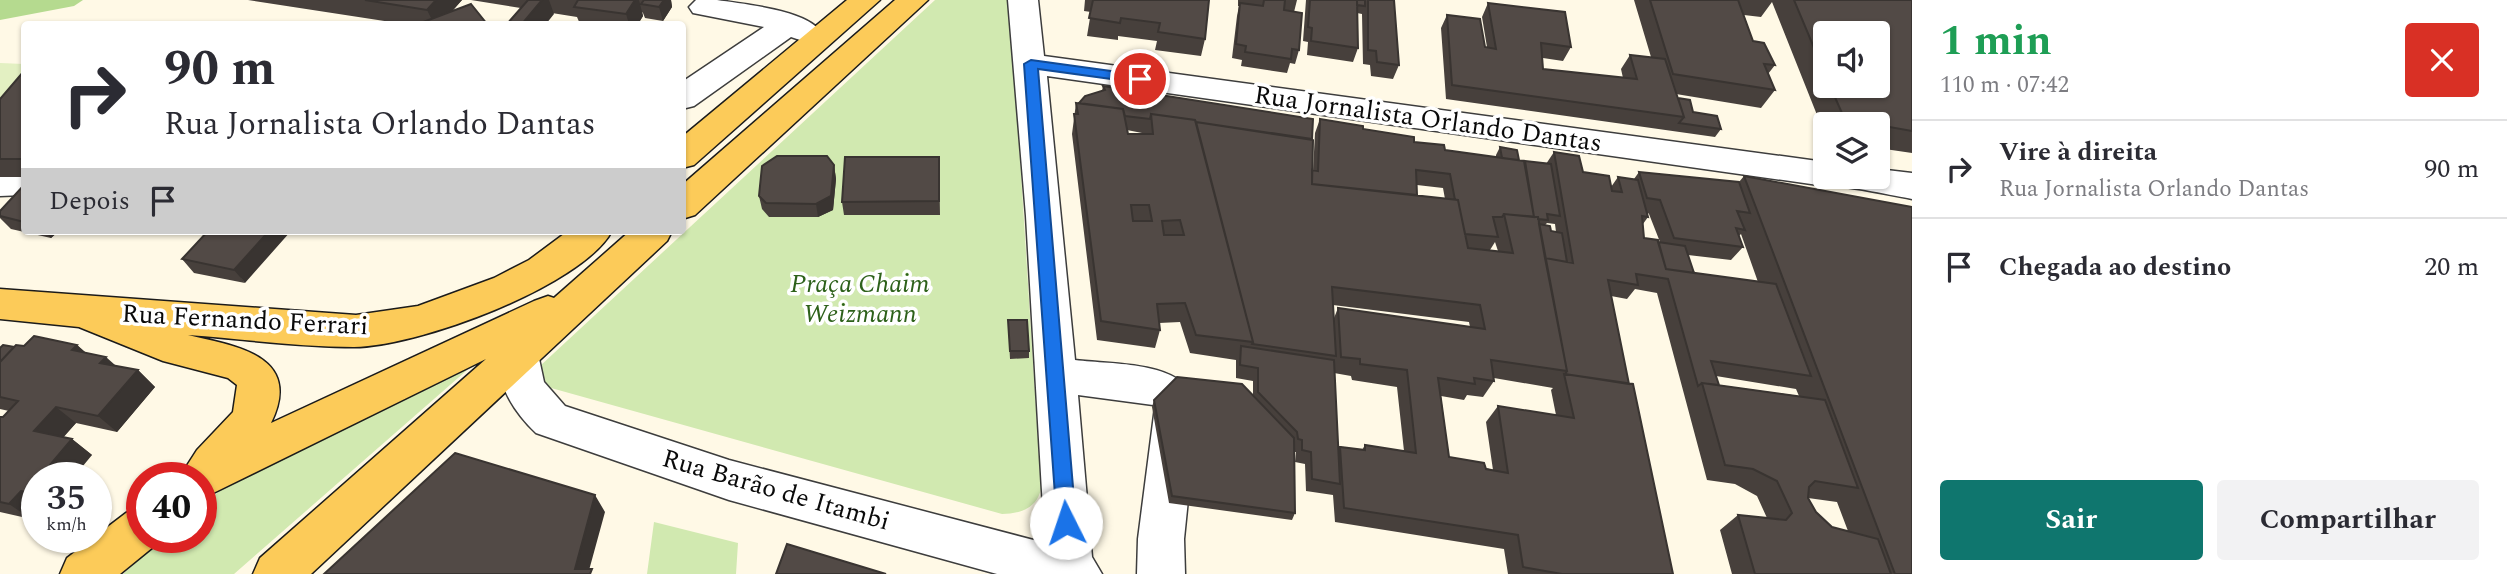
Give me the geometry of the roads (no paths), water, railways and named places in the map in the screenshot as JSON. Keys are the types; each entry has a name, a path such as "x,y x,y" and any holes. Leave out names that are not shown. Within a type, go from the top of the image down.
{"main road":[{"path":"686,153 865,0"},
{"path":"686,202 913,0"},
{"name":"Rua Fernando Ferrari","path":"82,312 356,331 421,321 470,305 508,289 541,270 589,235"},
{"path":"277,574 650,235"},
{"path":"217,470 380,389 579,298"},
{"path":"0,304 82,312 177,349 240,365 252,373 259,385 256,411 215,462"},
{"path":"84,574 126,541"}],"street":[{"path":"1023,0 1031,64 1073,573"},
{"path":"704,7 766,17 821,38"},
{"path":"686,95 788,25"},
{"name":"Rua Jornalista Orlando Dantas","path":"1031,64 1813,172"},
{"path":"0,183 21,183"},
{"path":"1890,183 1912,186"},
{"name":"Rua Barão de Itambi","path":"518,354 518,372 524,389 535,406 551,420 729,480 1073,573"},
{"path":"1056,375 1163,389 1177,401 1161,539 1161,574"}],"park label":[{"name":"Praça Chaim Weizmann","path":"860,299"}]}
